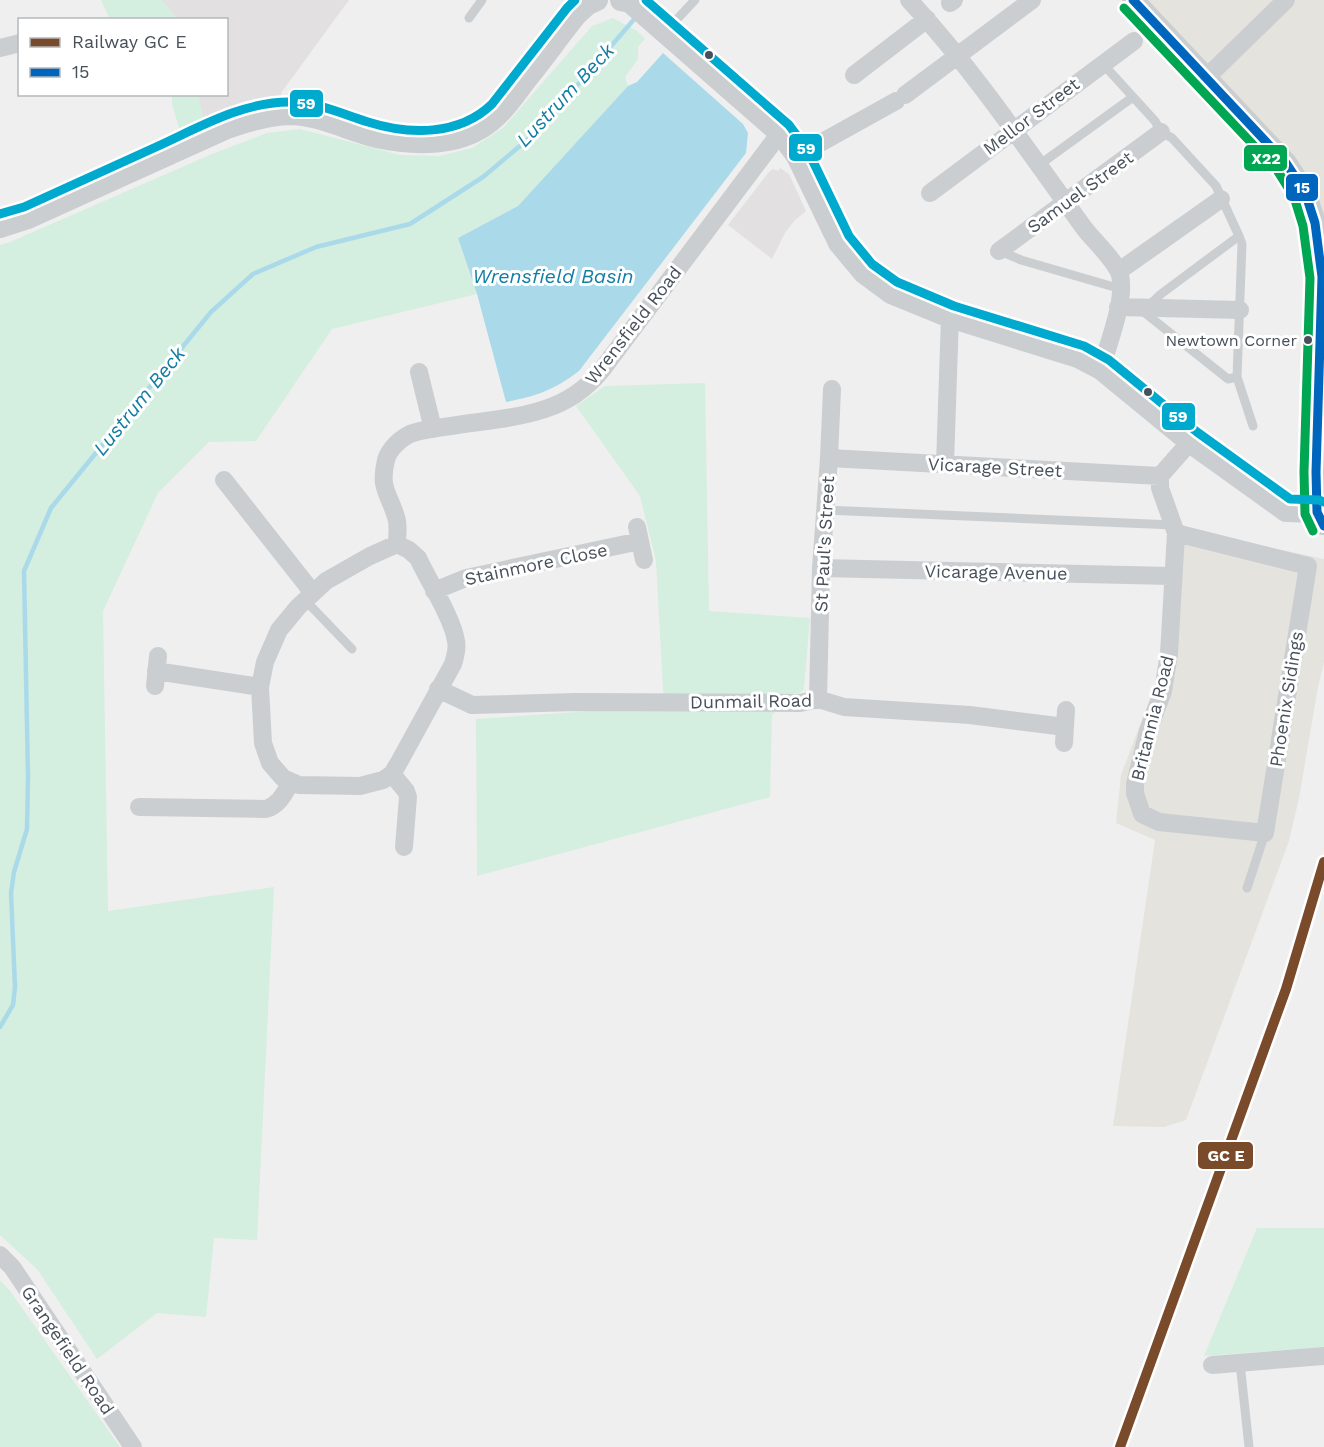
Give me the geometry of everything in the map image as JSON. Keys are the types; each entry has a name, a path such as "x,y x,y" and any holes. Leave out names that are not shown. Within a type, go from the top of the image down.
{"street":[{"path":"0,227 28,218 227,128 259,117 291,114 321,119 377,137 405,141 430,142 457,138 479,129 502,111 576,15 588,4 597,0"},
{"path":"909,0 958,56 1039,165 1066,203 1119,289 1142,307 1240,310"},
{"path":"797,156 901,98 1032,0"},
{"path":"626,1 658,26 780,133 797,156 839,243 864,273 891,293 950,317 1055,349 1078,357 1101,369 1190,442 1286,512 1321,519 1316,472 1322,277 1315,223 1305,192 1286,163 1132,0"},
{"path":"1207,77 1286,0"},
{"path":"854,75 927,19"},
{"name":"Mellor Street","path":"930,193 1134,41"},
{"path":"0,48 18,44"},
{"name":"Samuel Street","path":"999,251 1161,132"},
{"name":"Wrensfield Road","path":"397,544 396,516 385,494 384,485 389,451 410,435 532,413 566,401 583,389 601,371 780,133"},
{"path":"1101,369 1119,289 1221,199"},
{"path":"945,464 950,317"},
{"path":"419,372 434,429"},
{"name":"St Paul's Street","path":"818,699 821,567 830,458 832,389"},
{"path":"1160,476 1190,442"},
{"name":"Vicarage Street","path":"830,458 1160,476"},
{"name":"Britannia Road","path":"1160,476 1160,488 1174,529 1169,654 1164,682 1148,731 1135,784 1135,793 1142,814 1159,822 1265,833"},
{"path":"224,480 309,597"},
{"name":"Phoenix Sidings","path":"1174,529 1308,566 1265,833"},
{"name":"Stainmore Close","path":"434,591 466,578 639,534 644,560"},
{"path":"397,544 418,558 434,591 453,628 457,642 456,654 453,664 392,774 373,784 360,786 308,786 291,782 276,771 266,756 263,743 260,687 265,662 279,630 309,597 340,572 397,544"},
{"name":"Vicarage Avenue","path":"821,567 1172,576"},
{"path":"156,671 260,687"},
{"name":"Dunmail Road","path":"438,689 467,704 476,705 575,702 800,703 818,699 844,707 970,715 1065,727"},
{"path":"392,774 406,791 408,798 404,847"},
{"path":"148,802 266,809 273,807 279,801 291,782"},
{"name":"Grangefield Road","path":"0,1255 12,1267 133,1447"},
{"path":"1212,1365 1324,1356"}],"lane":[{"path":"469,18 482,0"},
{"path":"658,26 694,0"},
{"path":"1103,63 1155,121 1161,132 1172,138 1216,186 1239,236 1242,244 1237,377 1253,426"},
{"path":"1039,165 1133,97"},
{"path":"1237,377 1228,379 1142,307 1239,236"},
{"path":"999,251 1021,260 1119,289"},
{"path":"825,510 1174,529"},
{"path":"309,597 352,649"},
{"path":"1247,888 1265,833"},
{"path":"1240,1363 1249,1447"}],"shaded area":[{"path":"161,0 349,0 281,93 282,98 237,108 204,122 198,96 228,96 228,18 177,18"},
{"path":"1123,0 1324,0 1324,286 1301,189"},
{"path":"780,168 789,174 806,211 785,233 772,259 728,225 768,173 773,169 778,171"},
{"path":"1178,528 1324,559 1324,662 1289,841 1186,1120 1164,1127 1113,1126 1155,840 1116,823 1121,775 1155,685"}],"green space":[{"path":"101,0 161,0 177,18 110,18"},
{"path":"613,18 637,31 645,39 638,47 638,59 625,77 628,86 518,206 458,238 477,294 332,329 256,441 209,442 158,493 103,611 108,911 274,887 257,1240 214,1238 206,1317 157,1313 97,1359 37,1269 0,1235 0,245 212,154 267,133 300,129 400,155 439,156 472,148 503,128 592,26"},
{"path":"172,96 198,96 204,122 180,132"},
{"path":"705,383 709,611 810,618 804,689 772,715 770,797 477,876 476,719 664,706 656,561 640,496 576,406 605,386"},
{"path":"1257,1228 1324,1228 1324,1347 1204,1356"},
{"path":"0,1280 10,1291 120,1447 0,1447"}],"water":[{"name":"Wrensfield Basin","path":"663,53 743,124 748,133 746,153 579,371 545,391 506,402 477,294 458,238 518,206 628,86 637,82"}],"waterway":[{"name":"Lustrum Beck","path":"0,1027 13,1005 15,987 11,893 14,872 27,829 24,571 51,508 211,312 253,274 316,247 410,224 483,177 539,130 636,17"}],"transit line":[{"name":"59","path":"0,214 24,207 221,117 254,106 289,102 310,104 368,122 400,129 433,130 464,122 492,104 575,0"},
{"name":"59","path":"646,0 789,125 808,151 849,236 872,264 897,282 954,306 1084,346 1109,360 1197,432 1290,499 1324,502"},
{"name":"15","path":"1133,0 1286,163 1305,192 1315,223 1322,277 1316,472 1317,512 1324,526"},
{"name":"X22","path":"1124,8 1277,170 1294,197 1303,226 1310,278 1304,472 1305,514 1313,531"},
{"path":"1120,1447 1286,989 1324,862"}],"place":[{"name":"Newtown Corner","path":"1308,340"}]}
